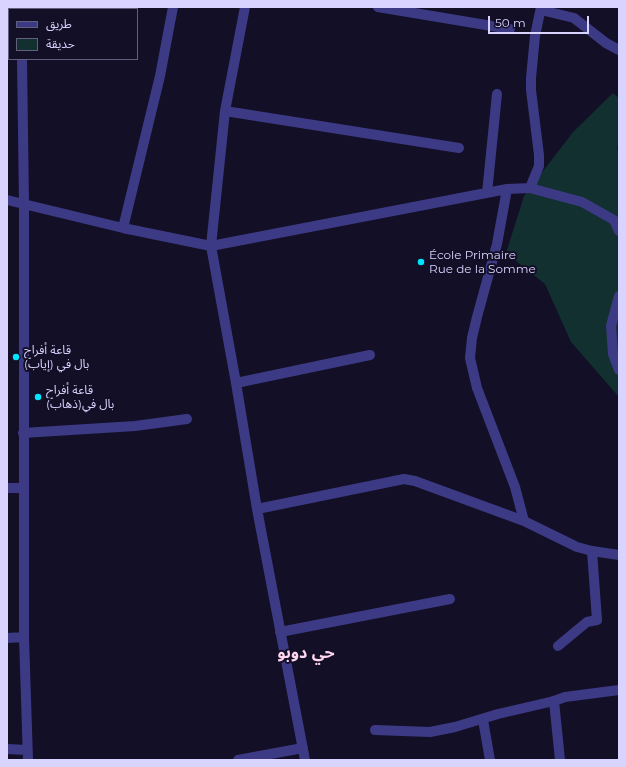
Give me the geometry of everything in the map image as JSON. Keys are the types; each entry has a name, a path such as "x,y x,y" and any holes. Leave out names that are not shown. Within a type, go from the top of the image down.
{"street":[{"path":"123,228 160,76 174,7"},
{"path":"245,7 225,111 211,246 257,509 305,760"},
{"path":"378,7 510,29"},
{"path":"530,188 539,166 531,78 535,36 541,9 574,18 606,43 619,50"},
{"path":"7,750 28,755 24,638 24,204 22,60"},
{"path":"487,193 497,94"},
{"path":"225,111 459,148"},
{"path":"7,200 123,228 211,246 507,189 530,188 582,202 614,220 619,231"},
{"path":"507,189 497,244 477,317 470,358 477,388 515,487 524,521"},
{"path":"619,296 611,326 613,354 619,370"},
{"path":"236,383 370,355"},
{"path":"23,432 135,426 186,419"},
{"path":"257,509 404,479 415,481 524,521 577,546 592,551 619,555"},
{"path":"7,488 24,488"},
{"path":"558,646 587,622 597,620 592,551"},
{"path":"280,632 450,599"},
{"path":"7,638 24,638"},
{"path":"375,730 430,732 483,720 498,714 565,697 619,690"},
{"path":"554,701 560,760"},
{"path":"483,720 490,760"},
{"path":"238,760 303,748"}],"green space":[{"path":"613,93 619,98 619,143 617,147 619,154 619,397 571,342 545,284 506,253 524,196 573,132"}],"place":[{"name":"École Primaire Rue de la Somme","path":"421,262"},
{"name":"قاعة أفراح بال في (إياب)","path":"16,357"},
{"name":"قاعة أفراح بال في(ذهاب)","path":"38,397"}],"district":[{"name":"حي دوبو","path":"306,653"}]}
